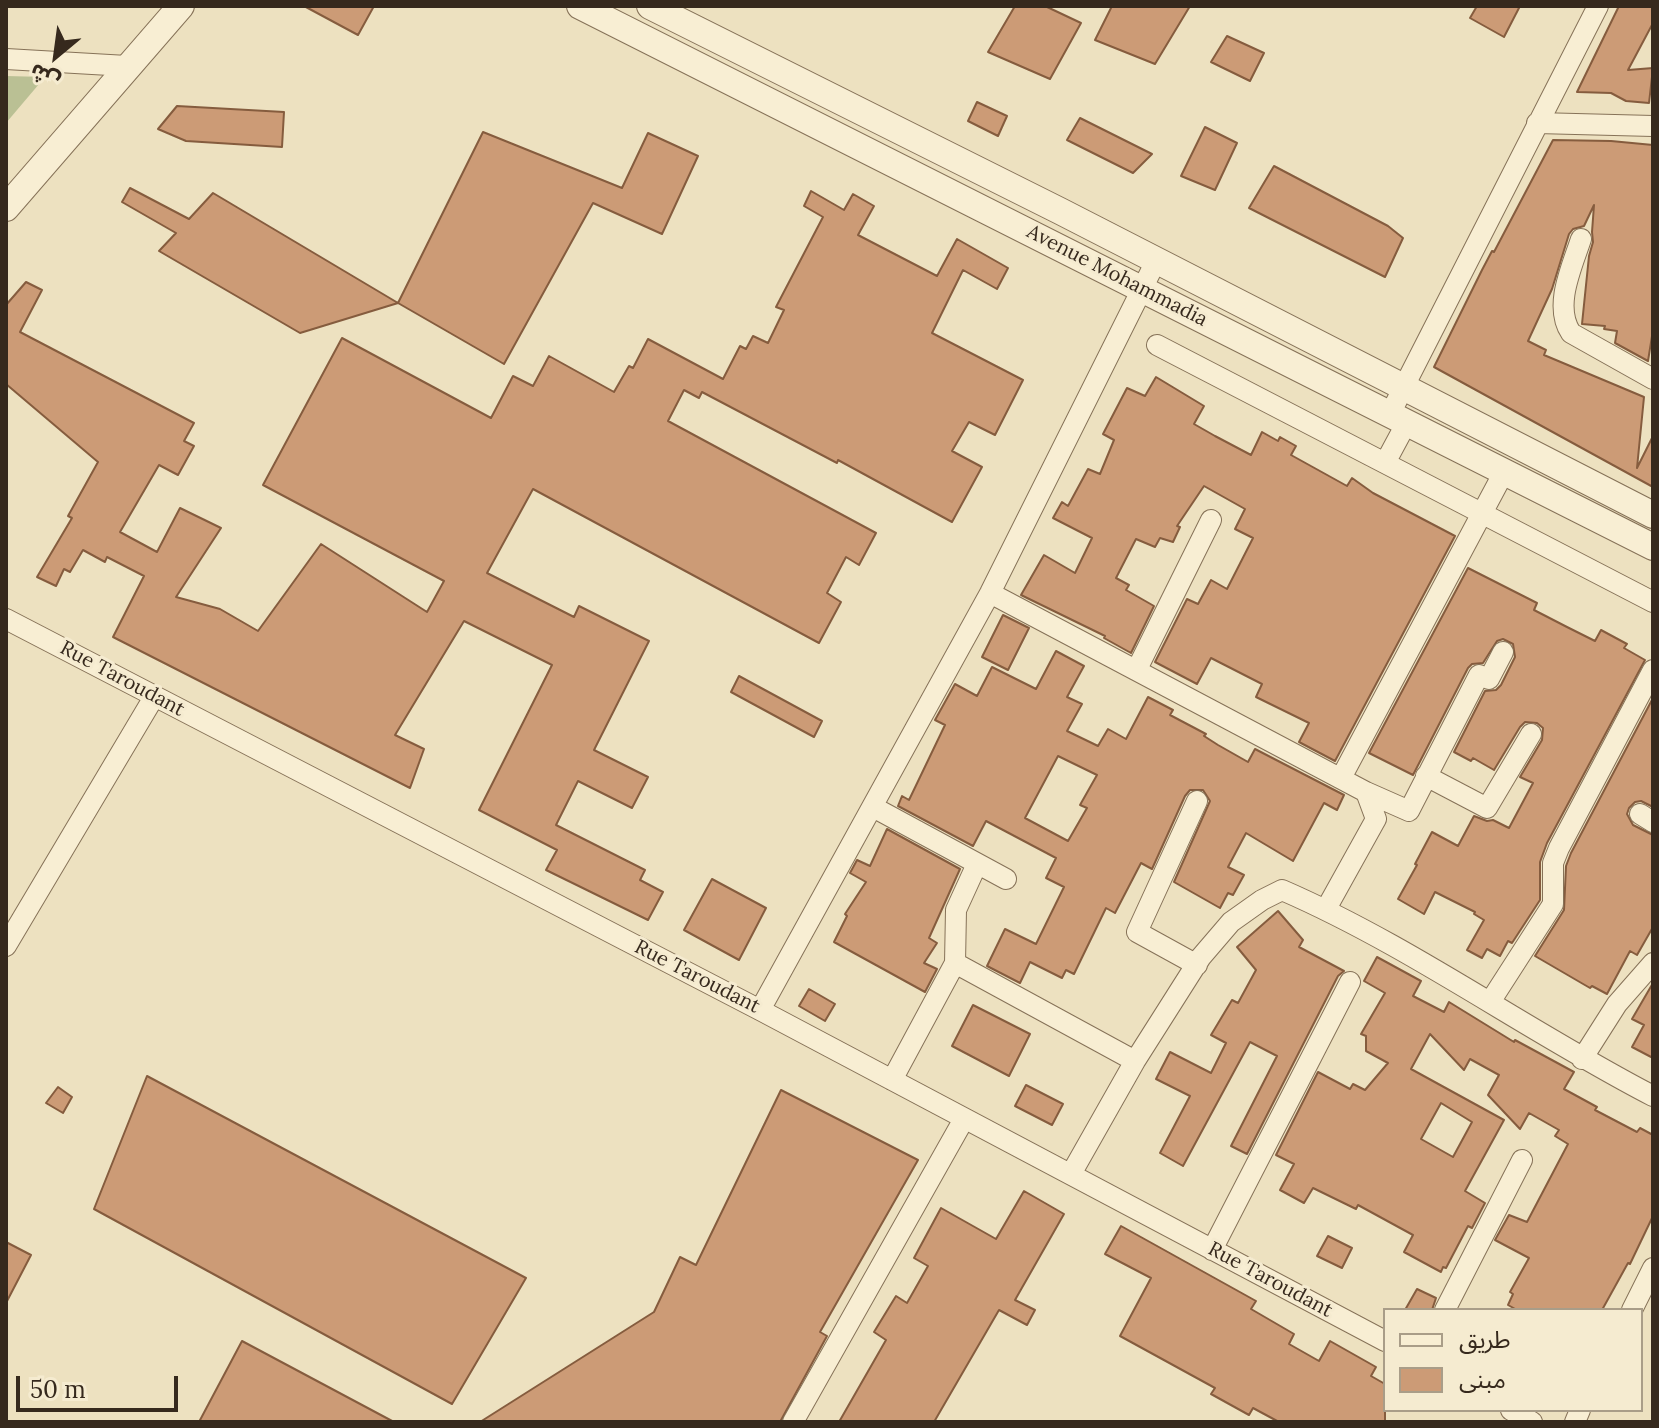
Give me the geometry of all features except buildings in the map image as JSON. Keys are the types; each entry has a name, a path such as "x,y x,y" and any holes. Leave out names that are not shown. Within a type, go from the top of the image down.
{"street":[{"path":"6,208 181,6"},
{"name":"Avenue Mohammadia","path":"580,6 1653,547"},
{"name":"Avenue Mohammadia","path":"650,6 1653,515"},
{"path":"1385,463 1398,418 1402,389 1598,6"},
{"path":"6,59 127,66"},
{"path":"784,108 798,80"},
{"path":"1537,123 1653,126"},
{"path":"1581,239 1563,311 1567,326 1571,333 1653,377"},
{"path":"760,1010 990,593 1156,261"},
{"path":"1157,345 1653,602"},
{"path":"1341,778 1504,472"},
{"path":"1137,669 1211,520"},
{"path":"990,593 1366,792 1409,811 1479,675 1489,679 1503,652"},
{"name":"Rue Taroudant","path":"6,619 760,1010 1383,1340"},
{"path":"1490,1002 1553,904 1553,863 1559,848 1653,670"},
{"path":"6,946 154,697"},
{"path":"1426,776 1487,808 1531,734"},
{"path":"1326,909 1376,819 1366,792"},
{"path":"1197,801 1137,932 1197,965"},
{"path":"873,807 1006,879"},
{"path":"892,1080 955,963 956,910 977,864"},
{"path":"1071,1174 1135,1061 1197,965 1231,922 1282,890 1326,909 1490,1002 1582,1059 1653,1096"},
{"path":"955,963 1135,1061"},
{"path":"1582,1059 1617,1004 1653,963"},
{"path":"1212,1250 1350,982"},
{"path":"793,1422 964,1119"},
{"path":"1446,1308 1522,1160"},
{"path":"1633,1308 1653,1268"},
{"path":"1514,1412 1532,1422"}],"green space":[{"path":"6,76 45,77 6,123"}]}
